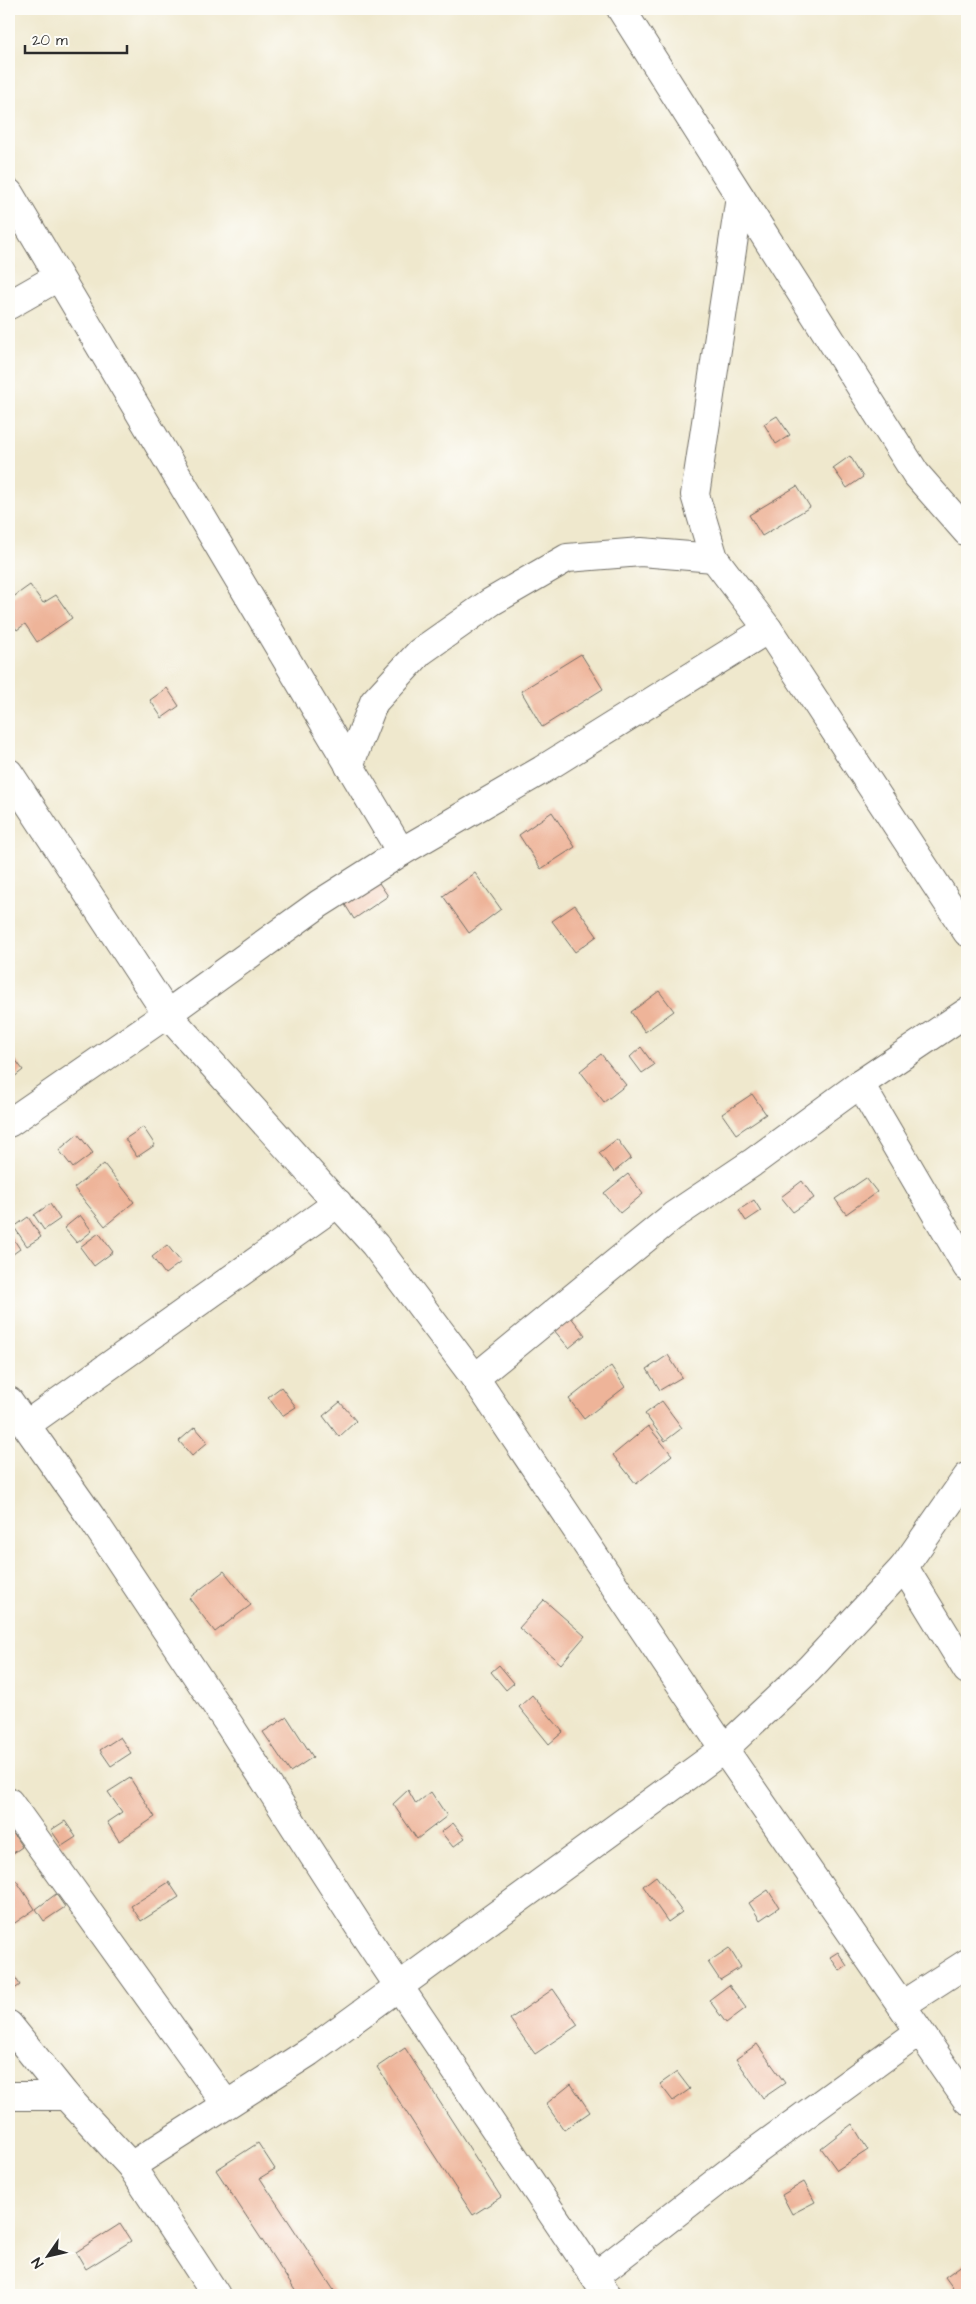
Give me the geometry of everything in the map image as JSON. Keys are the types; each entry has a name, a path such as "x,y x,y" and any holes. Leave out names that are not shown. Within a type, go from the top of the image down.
{"street":[{"path":"621,9 916,474 967,532"},
{"path":"9,193 401,852"},
{"path":"740,197 695,495 714,558 768,629 967,932"},
{"path":"9,305 58,277"},
{"path":"349,766 374,702 420,652 491,602 567,558 641,552 714,558"},
{"path":"9,1124 167,1014 319,904 401,852 542,770 768,629"},
{"path":"9,773 167,1014 376,1245 475,1378 724,1749 967,2100"},
{"path":"475,1378 673,1216 752,1163 860,1084 967,1012"},
{"path":"860,1084 967,1267"},
{"path":"26,1425 338,1203"},
{"path":"9,1401 126,1570 399,1987 601,2285 756,2151 919,2032"},
{"path":"131,2166 309,2052 724,1749 809,1669 904,1567 967,1478"},
{"path":"904,1567 967,1670"},
{"path":"9,1802 226,2104"},
{"path":"902,2005 967,1963"},
{"path":"9,2025 66,2096 131,2166 216,2295"},
{"path":"9,2096 66,2096"}],"building":[{"path":"777,416 790,435 776,444 764,424"},
{"path":"850,456 863,477 847,488 833,468"},
{"path":"797,486 810,507 762,536 749,515"},
{"path":"30,585 43,603 56,595 72,618 37,642 25,624 17,630 9,618 9,600"},
{"path":"581,654 603,689 542,727 521,691"},
{"path":"167,688 179,706 162,718 150,700"},
{"path":"552,812 575,847 541,869 519,835"},
{"path":"475,873 501,909 469,933 443,896"},
{"path":"377,880 388,896 354,919 344,903"},
{"path":"575,905 597,936 575,952 552,921"},
{"path":"659,991 674,1011 645,1032 631,1012"},
{"path":"641,1047 654,1065 642,1073 630,1057"},
{"path":"9,1051 23,1070 9,1081"},
{"path":"601,1054 626,1085 604,1102 580,1071"},
{"path":"752,1094 766,1114 736,1134 722,1114"},
{"path":"143,1127 155,1145 137,1157 125,1139"},
{"path":"78,1134 93,1153 73,1168 59,1150"},
{"path":"617,1139 631,1158 614,1172 599,1153"},
{"path":"104,1164 134,1202 105,1226 74,1188"},
{"path":"628,1174 643,1194 620,1213 604,1193"},
{"path":"866,1178 877,1192 846,1214 835,1199"},
{"path":"802,1181 814,1198 793,1212 781,1197"},
{"path":"754,1200 761,1211 746,1221 739,1210"},
{"path":"50,1204 60,1219 44,1230 34,1215"},
{"path":"80,1215 92,1231 77,1243 64,1228"},
{"path":"28,1217 41,1237 27,1246 14,1227"},
{"path":"9,1232 20,1249 9,1257"},
{"path":"99,1233 113,1252 94,1266 80,1247"},
{"path":"167,1245 181,1262 165,1274 152,1257"},
{"path":"570,1316 585,1335 569,1348 553,1329"},
{"path":"668,1355 682,1377 660,1390 647,1369"},
{"path":"611,1366 625,1387 584,1419 569,1399"},
{"path":"281,1387 296,1407 282,1416 268,1397"},
{"path":"662,1401 682,1428 665,1441 645,1414"},
{"path":"340,1402 356,1421 339,1437 323,1416"},
{"path":"648,1426 672,1455 636,1484 613,1455"},
{"path":"195,1427 208,1442 192,1456 179,1441"},
{"path":"224,1571 251,1605 215,1632 189,1598"},
{"path":"544,1600 585,1636 561,1664 519,1628"},
{"path":"499,1665 514,1683 506,1690 491,1672"},
{"path":"532,1695 563,1732 549,1744 519,1707"},
{"path":"287,1717 313,1757 290,1772 263,1732"},
{"path":"120,1737 131,1753 111,1766 100,1750"},
{"path":"130,1778 155,1817 119,1841 107,1822 122,1812 108,1792"},
{"path":"408,1790 416,1804 431,1792 447,1816 417,1839 393,1804"},
{"path":"65,1821 76,1837 62,1846 51,1830"},
{"path":"453,1823 465,1838 453,1847 441,1832"},
{"path":"9,1827 22,1847 9,1856"},
{"path":"656,1876 682,1912 668,1922 643,1886"},
{"path":"16,1880 35,1909 9,1927 9,1885"},
{"path":"169,1882 179,1897 141,1921 131,1906"},
{"path":"768,1890 779,1907 760,1920 749,1903"},
{"path":"56,1894 65,1907 44,1921 36,1909"},
{"path":"729,1948 741,1967 720,1980 708,1962"},
{"path":"838,1952 847,1966 840,1971 830,1957"},
{"path":"9,1968 20,1985 9,1993"},
{"path":"967,1974 967,1996 957,1981"},
{"path":"729,1985 746,2008 726,2023 709,2000"},
{"path":"553,1989 578,2025 535,2054 510,2019"},
{"path":"757,2044 785,2083 763,2098 736,2059"},
{"path":"405,2048 501,2197 473,2215 377,2067"},
{"path":"677,2072 690,2089 673,2101 660,2084"},
{"path":"571,2084 590,2112 564,2130 546,2104"},
{"path":"852,2124 868,2150 837,2170 821,2148"},
{"path":"258,2143 275,2169 260,2178 337,2295 298,2295 216,2170"},
{"path":"804,2182 815,2202 792,2214 782,2195"},
{"path":"120,2224 131,2241 86,2269 76,2252"},
{"path":"966,2262 967,2295 958,2295 945,2277"}]}
